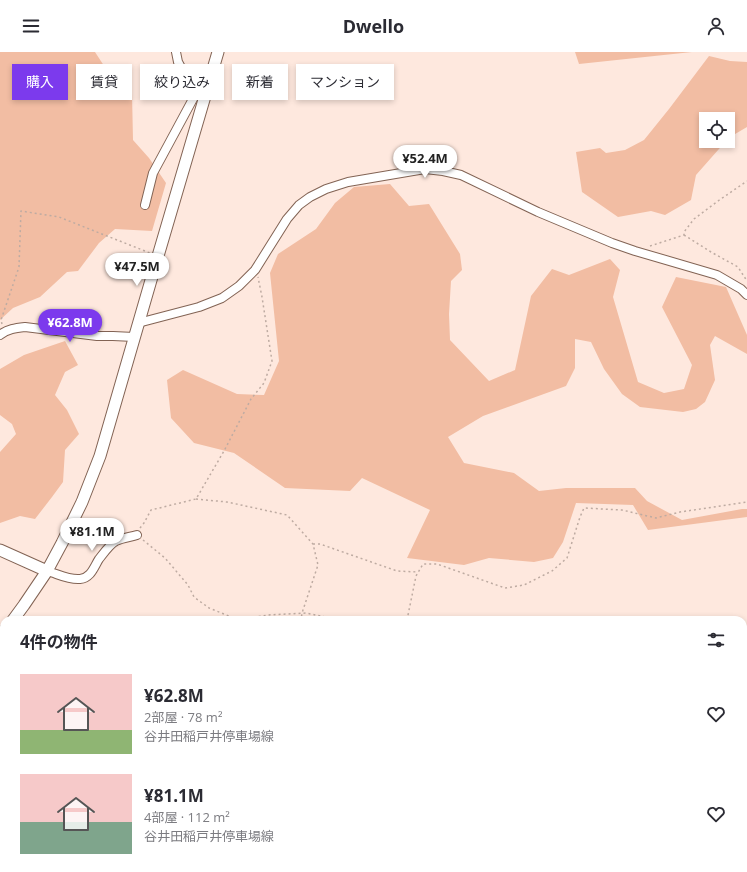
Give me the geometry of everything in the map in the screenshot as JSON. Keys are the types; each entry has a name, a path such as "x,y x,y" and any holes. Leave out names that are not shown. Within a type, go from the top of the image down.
{"main road":[{"path":"213,64 218,52"},
{"path":"16,616 47,571 82,502 100,456 158,256 198,100"},
{"path":"0,550 47,571"}],"street":[{"path":"176,52 179,64"},
{"path":"144,205 153,172 192,100"},
{"path":"138,323 199,307 222,298 239,286 255,270 287,219 310,197 326,189 348,182 425,169 443,170 461,175 538,212 612,243 634,251 717,275 729,281 747,295"},
{"path":"2,333 13,328 25,328 96,336 134,337"},
{"path":"47,571 71,579 82,579 88,576 106,550 116,541 137,535"}],"path":[{"path":"684,236 684,232 694,219 747,182"},
{"path":"2,333 1,320 19,267 22,211 59,217 158,256"},
{"path":"649,247 684,236 738,267 747,281"},
{"path":"196,499 224,452 251,399 264,383 272,361 262,297 255,270"},
{"path":"229,616 209,608 194,597 188,585 165,558 137,535 151,510 196,499 227,502 287,515 313,544 318,565 302,616"},
{"path":"408,616 416,576 423,564 437,564 505,588 524,585 552,571 567,558 584,508 622,510 656,518 680,512 747,502"},
{"path":"313,544 320,544 397,571 418,572"},
{"path":"262,616 302,613 321,616"}],"shaded area":[{"path":"0,52 95,52 103,64 76,64 76,100 132,100 132,93 133,140 149,158 166,183 152,231 115,229 99,243 78,271 67,272 40,297 13,308 0,320"},
{"path":"575,52 692,52 579,64"},
{"path":"709,56 730,61 747,62 747,127 735,134 735,112 699,112 699,148 720,148 696,175 691,200 665,215 651,211 618,217 582,192 576,152 600,148 606,153 625,150 644,140"},
{"path":"390,184 409,206 429,204 460,254 462,270 451,281 449,314 450,340 489,381 515,370 531,296 552,269 569,275 610,259 620,270 613,297 638,382 664,393 684,389 692,365 662,307 676,277 726,287 747,335 747,354 715,336 710,345 715,380 705,402 696,409 683,412 640,407 622,394 604,369 591,342 575,339 575,368 566,386 483,416 448,437 464,463 514,473 539,491 566,488 635,488 647,501 682,520 742,509 747,509 747,517 648,530 633,505 576,503 563,542 553,558 534,562 489,558 464,565 407,558 430,510 362,478 350,491 285,488 234,453 194,443 171,418 167,380 183,370 237,394 264,395 279,361 270,273 278,254 316,229 335,203 354,187"},
{"path":"65,341 78,365 65,372 55,395 67,410 79,434 65,450 63,482 35,519 20,516 0,523 0,452 16,434 12,424 0,415 0,369 24,355"}]}
